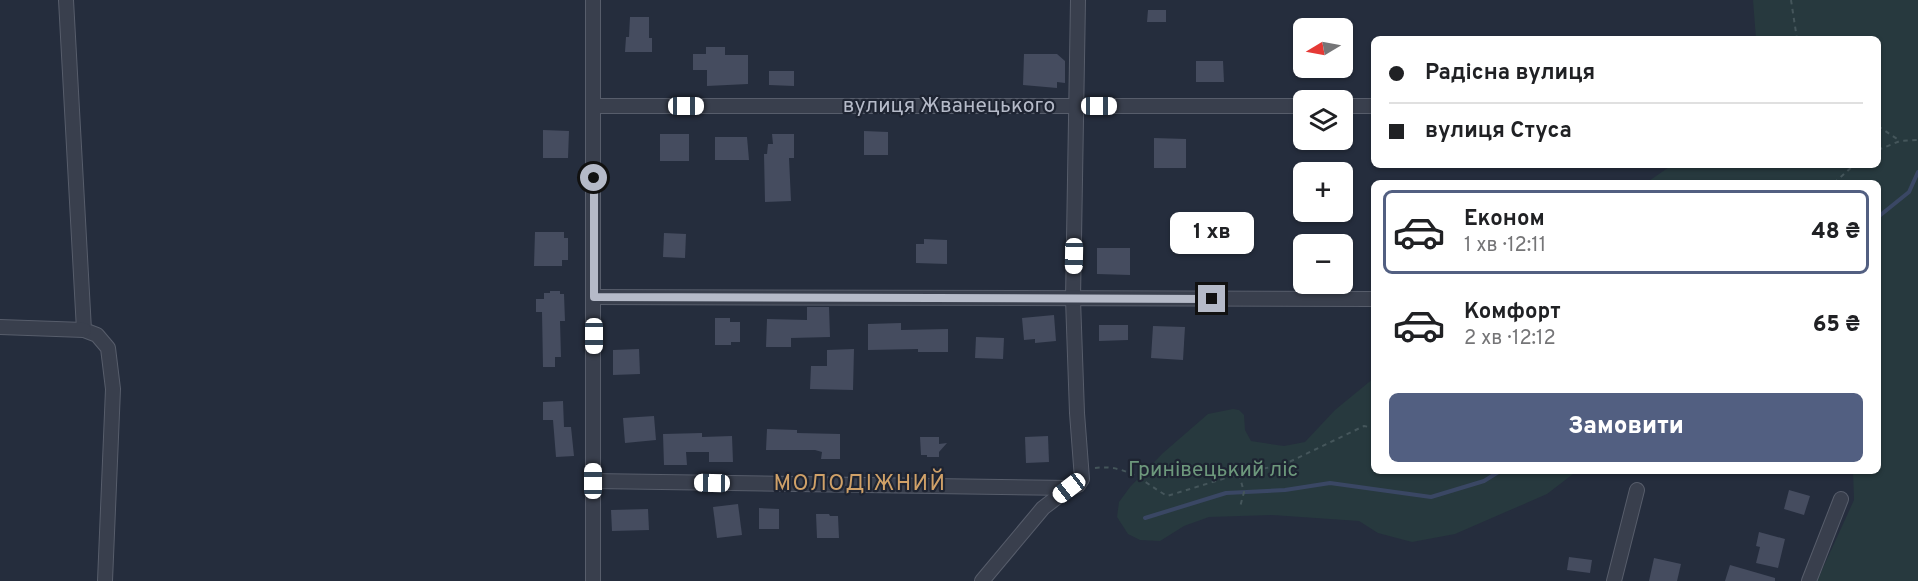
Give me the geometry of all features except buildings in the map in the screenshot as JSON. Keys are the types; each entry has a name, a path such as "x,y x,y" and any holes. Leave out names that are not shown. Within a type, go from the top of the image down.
{"street":[{"path":"66,0 84,330"},
{"path":"593,0 593,581"},
{"path":"982,581 1043,508 1082,479 1073,299 1078,0"},
{"name":"вулиця Жванецького","path":"594,106 1293,106"},
{"path":"1353,106 1371,106"},
{"path":"594,297 1371,300"},
{"path":"0,327 84,330 97,335 108,348 113,389 105,581"},
{"path":"593,481 1073,486"},
{"path":"1614,581 1637,490"},
{"path":"1809,581 1841,499"}],"path":[{"path":"1791,0 1797,36"},
{"path":"1881,128 1900,141"},
{"path":"1881,149 1900,141 1918,140"},
{"path":"1837,180 1851,168"},
{"path":"1082,470 1106,467 1123,469 1167,496 1239,474 1285,464 1364,426 1371,427"},
{"path":"1239,474 1244,492 1240,507"}],"green space":[{"path":"1753,0 1918,0 1918,581 1817,581 1854,500 1853,474 1881,474 1881,180 1650,180 1668,168 1881,168 1881,36 1756,36"},
{"name":"Гринівецький ліс","path":"1371,380 1371,474 1573,474 1547,494 1455,534 1412,542 1378,533 1359,521 1272,515 1209,517 1184,526 1160,541 1140,540 1128,534 1117,517 1119,502 1130,487 1163,453 1208,414 1239,410 1244,415 1245,430 1251,441 1284,446 1305,442 1335,410"}],"waterway":[{"path":"1881,215 1909,192 1918,172"},
{"path":"1145,518 1226,493 1285,490 1330,483 1431,497 1484,481 1495,474"}],"district":[{"name":"МОЛОДІЖНИЙ","path":"860,484"}],"route":[{"path":"594,178 594,297 1212,299"}]}
